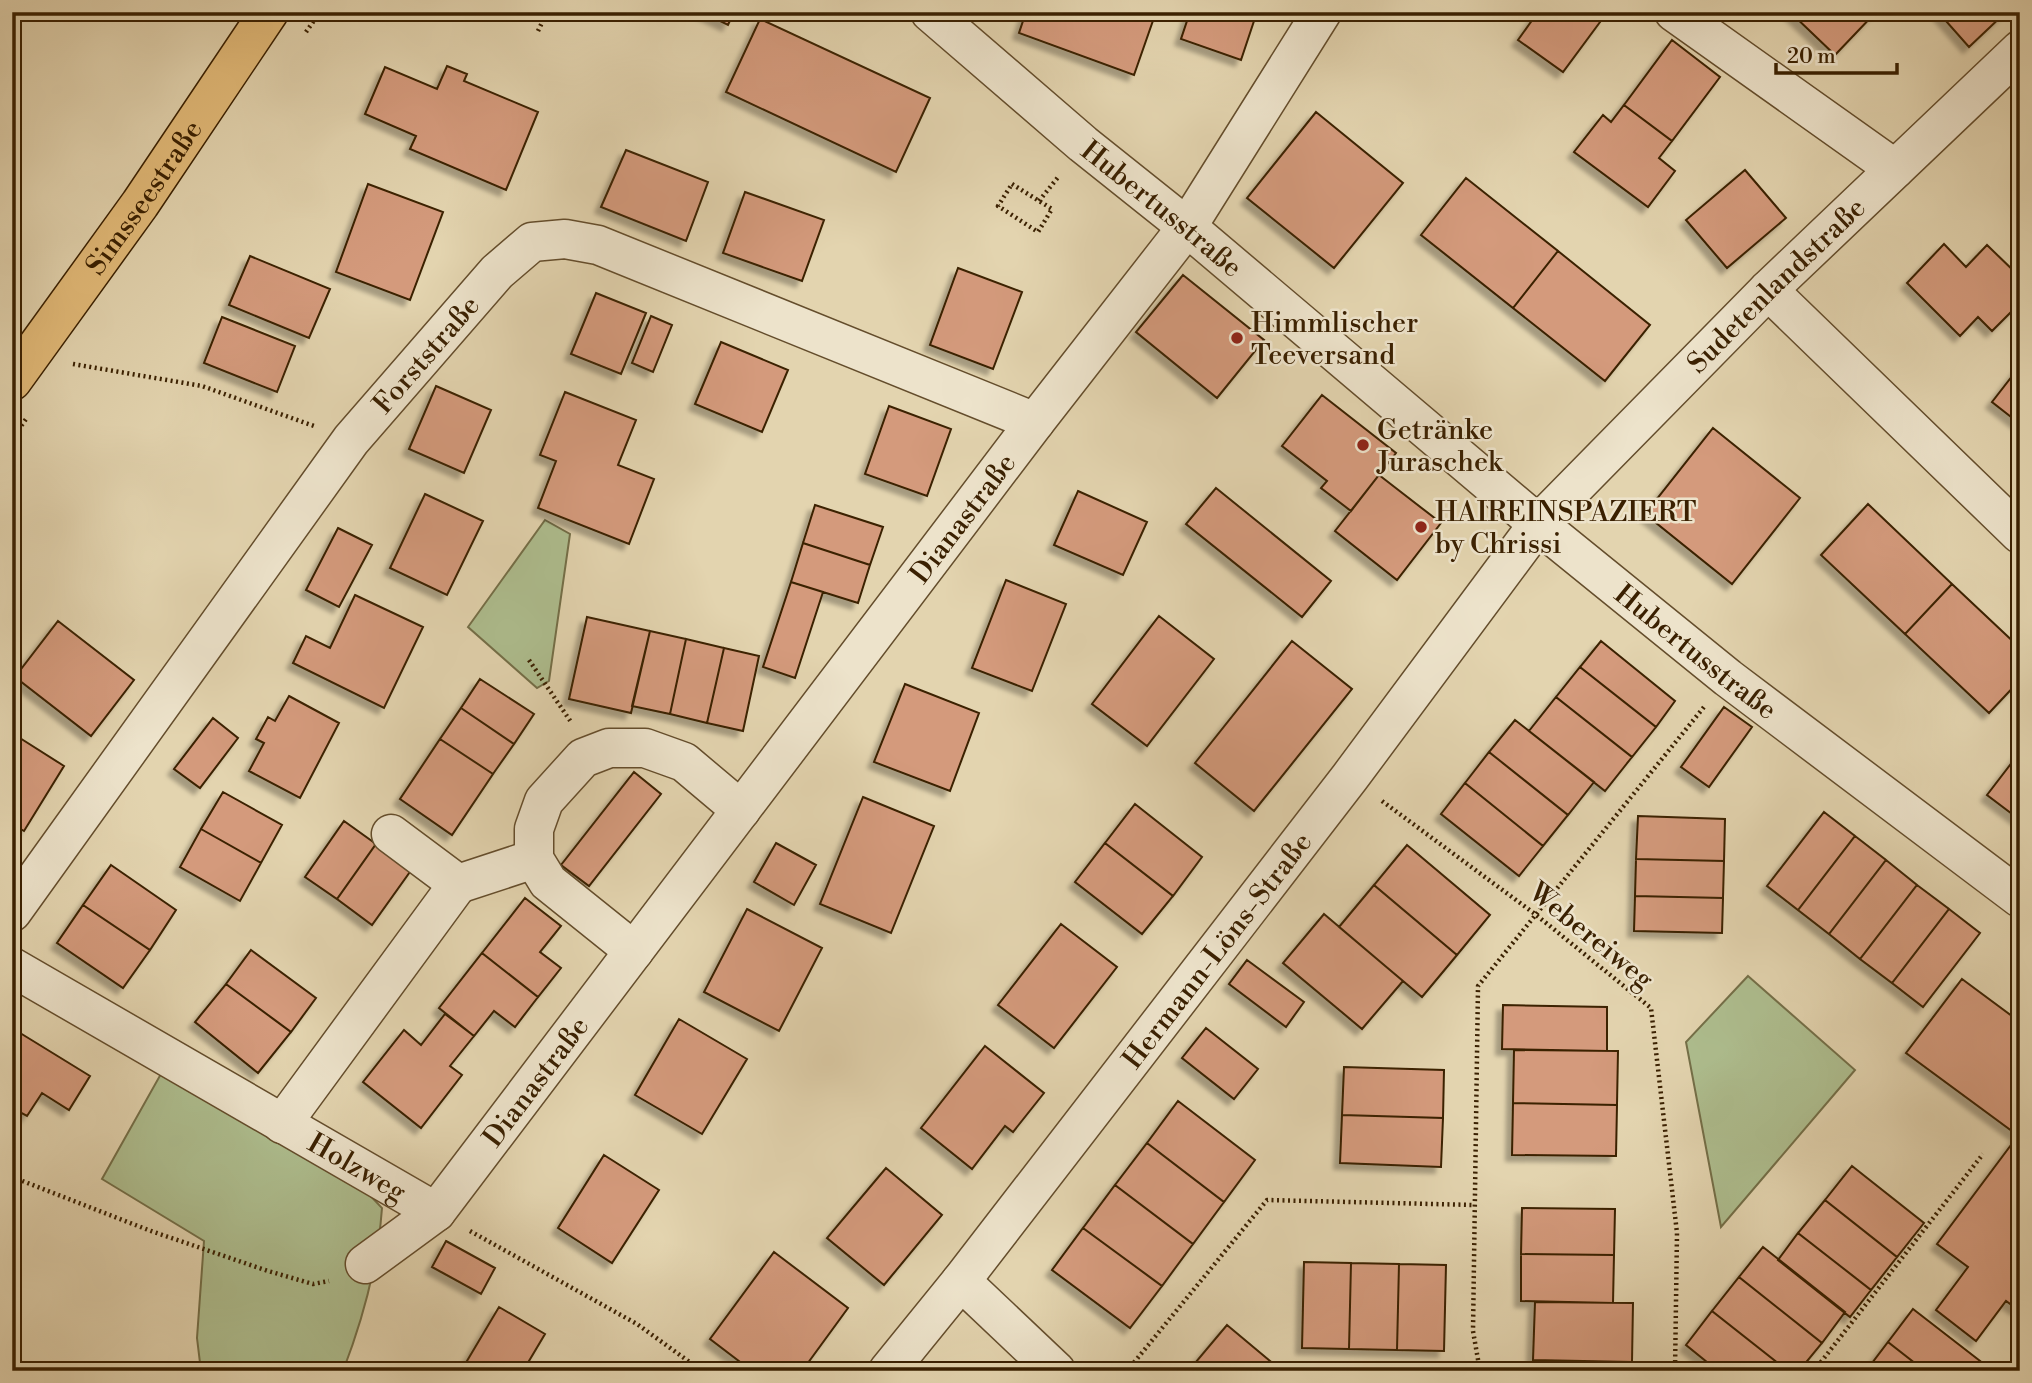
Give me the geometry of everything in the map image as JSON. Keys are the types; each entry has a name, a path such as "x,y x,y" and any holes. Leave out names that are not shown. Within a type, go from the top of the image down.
{"main road":[{"name":"Simsseestraße","path":"20,370 140,204 269,12"}],"street":[{"name":"Dianastraße","path":"365,1264 436,1212 1186,227 1322,12"},
{"path":"1674,12 1895,169"},
{"name":"Hubertusstraße","path":"937,14 1083,144 1186,227 1538,524 1728,678 2020,898"},
{"name":"Sudetenlandstraße","path":"1538,524 1768,290 2020,50"},
{"name":"Forststraße","path":"12,912 351,440 497,272 532,242 565,239 598,245 1035,422"},
{"path":"1768,290 2020,534"},
{"name":"Hermann-Löns-Straße","path":"888,1371 1350,777 1538,524"},
{"path":"634,951 548,881 534,859 534,829 544,801 583,758 610,748 645,748 684,762 741,810"},
{"path":"391,834 458,884"},
{"path":"282,1124 458,884 534,859"},
{"name":"Holzweg","path":"12,967 436,1212"},
{"path":"961,1280 1056,1371"}],"path":[{"path":"538,31 547,12"},
{"path":"1012,184 1052,209 1038,232 998,206 1012,184"},
{"path":"20,370 66,363 202,386 351,440"},
{"path":"529,660 593,754"},
{"path":"1480,1371 1473,1331 1478,986 1728,678"},
{"name":"Webereiweg","path":"1350,777 1535,915 1651,1008 1676,1233 1675,1371"},
{"path":"1814,1371 1983,1154"},
{"path":"12,1178 151,1230 313,1284 335,1280 365,1264"},
{"path":"1127,1371 1267,1200 1475,1205"},
{"name":"Holzweg","path":"436,1212 637,1324 702,1371"}],"green space":[{"path":"545,520 570,534 549,681 537,688 468,627"},
{"path":"1748,976 1855,1070 1721,1227 1686,1042"},
{"path":"162,1072 364,1189 382,1208 368,1291 343,1371 201,1371 197,1338 204,1241 102,1179"}],"building":[{"path":"702,12 734,12 728,25"},
{"path":"1026,12 1156,12 1134,75 1019,33"},
{"path":"1190,12 1257,12 1241,60 1181,39"},
{"path":"1538,12 1595,12 1603,18 1563,72 1518,40"},
{"path":"1790,12 1876,12 1835,55"},
{"path":"1938,12 2006,12 1969,47"},
{"path":"760,19 930,98 896,172 726,92"},
{"path":"1672,40 1720,77 1672,141 1624,105"},
{"path":"447,66 467,74 464,81 538,112 506,190 410,149 416,136 365,114 385,67 437,89"},
{"path":"1624,105 1672,141 1659,158 1675,171 1648,207 1574,152 1603,115 1611,122"},
{"path":"1316,112 1403,183 1334,268 1247,198"},
{"path":"626,150 708,182 686,241 601,207"},
{"path":"1745,170 1786,218 1727,268 1686,220"},
{"path":"1466,178 1558,251 1513,308 1421,235"},
{"path":"368,184 443,212 410,300 336,272"},
{"path":"745,192 824,220 802,281 723,253"},
{"path":"1944,244 1966,267 1987,245 2020,277 2020,303 1992,331 1978,317 1960,336 1907,283"},
{"path":"1558,251 1650,325 1605,381 1513,308"},
{"path":"250,256 330,289 309,338 229,305"},
{"path":"958,268 1022,292 993,369 930,345"},
{"path":"1183,275 1264,340 1217,398 1136,332"},
{"path":"596,293 646,313 621,374 571,354"},
{"path":"651,316 672,325 653,372 632,363"},
{"path":"222,317 295,346 277,392 204,363"},
{"path":"721,342 788,370 762,432 695,404"},
{"path":"2020,366 2020,424 1992,402"},
{"path":"436,386 491,410 464,473 409,449"},
{"path":"565,392 636,420 618,465 654,479 629,544 538,508 556,461 540,455"},
{"path":"1322,395 1396,453 1351,511 1321,488 1327,481 1282,446"},
{"path":"889,406 951,429 927,496 865,474"},
{"path":"1713,428 1800,498 1732,584 1645,514"},
{"path":"1379,475 1441,523 1397,580 1335,531"},
{"path":"1216,488 1331,581 1302,617 1186,524"},
{"path":"1078,491 1147,522 1123,575 1054,545"},
{"path":"425,494 483,521 447,595 390,568"},
{"path":"1868,504 1952,584 1905,634 1821,555"},
{"path":"815,505 883,527 870,565 803,543"},
{"path":"338,528 372,545 339,607 306,590"},
{"path":"803,543 870,565 858,603 791,582"},
{"path":"1006,580 1066,604 1032,691 972,668"},
{"path":"791,582 823,592 795,678 763,667"},
{"path":"1952,584 2020,648 2020,680 1989,713 1905,634"},
{"path":"355,595 423,627 384,708 293,663 306,636 330,648"},
{"path":"1159,616 1214,659 1147,746 1092,704"},
{"path":"587,617 650,631 631,713 569,699"},
{"path":"58,621 134,680 91,736 15,677"},
{"path":"650,631 686,639 670,714 632,706"},
{"path":"686,639 724,648 707,723 670,714"},
{"path":"1292,641 1352,689 1254,811 1195,763"},
{"path":"1601,641 1675,701 1656,727 1580,667"},
{"path":"724,648 759,656 743,731 707,723"},
{"path":"1580,667 1656,727 1632,757 1556,697"},
{"path":"480,679 534,714 514,744 461,708"},
{"path":"905,684 979,713 950,791 874,762"},
{"path":"289,696 339,723 300,798 249,771 264,743 256,739 268,717 275,721"},
{"path":"1556,697 1632,757 1605,791 1529,731"},
{"path":"1724,707 1752,727 1709,787 1681,767"},
{"path":"461,708 514,744 493,774 440,739"},
{"path":"213,718 238,738 200,788 174,769"},
{"path":"1515,720 1594,782 1568,815 1489,752"},
{"path":"12,733 64,766 24,831 12,824"},
{"path":"440,739 493,774 452,835 400,799"},
{"path":"1489,752 1568,815 1543,846 1465,783"},
{"path":"2020,752 2020,820 1987,795"},
{"path":"634,772 661,794 589,886 561,865"},
{"path":"1465,783 1543,846 1519,876 1441,814"},
{"path":"223,792 282,825 261,863 201,829"},
{"path":"863,797 934,826 891,933 820,904"},
{"path":"1135,804 1202,857 1173,896 1105,843"},
{"path":"1824,812 1855,836 1798,910 1767,886"},
{"path":"1638,816 1725,819 1724,861 1636,859"},
{"path":"344,821 376,844 337,899 305,877"},
{"path":"201,829 261,863 240,901 180,867"},
{"path":"1855,836 1886,860 1829,934 1798,910"},
{"path":"776,843 816,865 794,905 754,882"},
{"path":"1105,843 1173,896 1142,934 1075,882"},
{"path":"376,844 412,869 372,925 337,899"},
{"path":"1407,845 1490,915 1457,955 1374,885"},
{"path":"1636,859 1724,861 1723,898 1635,896"},
{"path":"1886,860 1917,885 1860,959 1829,934"},
{"path":"111,865 176,910 150,950 83,905"},
{"path":"1374,885 1457,955 1422,997 1339,927"},
{"path":"1917,885 1949,909 1892,983 1860,959"},
{"path":"1635,896 1723,898 1722,933 1634,931"},
{"path":"525,898 561,926 540,952 561,968 538,997 482,953"},
{"path":"83,905 150,950 123,988 57,943"},
{"path":"747,909 822,948 779,1031 704,992"},
{"path":"1949,909 1980,933 1923,1007 1892,983"},
{"path":"1324,914 1403,981 1362,1029 1283,963"},
{"path":"1061,924 1117,967 1054,1048 998,1005"},
{"path":"251,950 316,998 291,1032 226,984"},
{"path":"482,953 538,997 515,1027 494,1011 474,1036 439,1008"},
{"path":"1247,960 1304,1002 1286,1027 1229,984"},
{"path":"1962,979 2020,1022 2020,1137 1906,1053"},
{"path":"226,984 291,1032 258,1073 195,1022"},
{"path":"1503,1005 1607,1007 1607,1051 1502,1049"},
{"path":"445,1014 474,1036 450,1066 462,1075 421,1128 363,1082 404,1030 421,1045"},
{"path":"679,1019 747,1059 702,1134 635,1095"},
{"path":"12,1028 90,1076 69,1110 42,1093 27,1116 12,1108"},
{"path":"1206,1028 1258,1069 1234,1099 1182,1058"},
{"path":"985,1046 1044,1093 1013,1132 1005,1126 972,1169 921,1128"},
{"path":"1514,1050 1618,1051 1617,1105 1513,1103"},
{"path":"1344,1067 1444,1070 1443,1118 1342,1115"},
{"path":"1178,1101 1255,1160 1224,1202 1147,1143"},
{"path":"1513,1103 1617,1105 1616,1156 1512,1155"},
{"path":"1342,1115 1443,1118 1441,1167 1340,1163"},
{"path":"2017,1137 2020,1137 2020,1306 2017,1309 2006,1301 1976,1341 1936,1310 1968,1267 1937,1244"},
{"path":"1147,1143 1224,1202 1193,1244 1115,1185"},
{"path":"604,1155 659,1190 612,1263 558,1228"},
{"path":"1852,1166 1924,1223 1897,1257 1825,1200"},
{"path":"886,1168 942,1215 884,1285 827,1238"},
{"path":"1115,1185 1193,1244 1162,1286 1083,1228"},
{"path":"1825,1200 1897,1257 1871,1290 1798,1233"},
{"path":"1522,1208 1615,1209 1614,1255 1521,1254"},
{"path":"1083,1228 1162,1286 1130,1328 1052,1270"},
{"path":"1798,1233 1871,1290 1850,1317 1778,1260"},
{"path":"446,1241 495,1268 481,1294 432,1267"},
{"path":"1763,1247 1845,1312 1822,1343 1739,1277"},
{"path":"774,1252 848,1308 802,1371 752,1371 710,1339"},
{"path":"1521,1254 1614,1255 1613,1303 1521,1301"},
{"path":"1304,1262 1351,1263 1349,1349 1302,1348"},
{"path":"1351,1263 1399,1264 1397,1350 1349,1349"},
{"path":"1399,1264 1446,1265 1444,1351 1397,1350"},
{"path":"1739,1277 1822,1343 1799,1371 1788,1371 1712,1311"},
{"path":"1535,1302 1633,1303 1632,1362 1533,1360"},
{"path":"499,1307 545,1334 523,1371 461,1371"},
{"path":"1913,1309 1993,1371 1925,1371 1888,1342"},
{"path":"1712,1311 1788,1371 1718,1371 1686,1345"},
{"path":"1227,1325 1282,1371 1205,1371 1195,1363"},
{"path":"1888,1342 1925,1371 1866,1371"},
{"path":"1533,1360 1632,1362 1632,1371 1533,1371"},
{"path":"1352,1366 1464,1371 1347,1371"}],"place":[{"name":"Himmlischer Teeversand","path":"1237,338"},
{"name":"Getränke Juraschek","path":"1363,445"},
{"name":"HAIREINSPAZIERT by Chrissi","path":"1421,527"}]}
